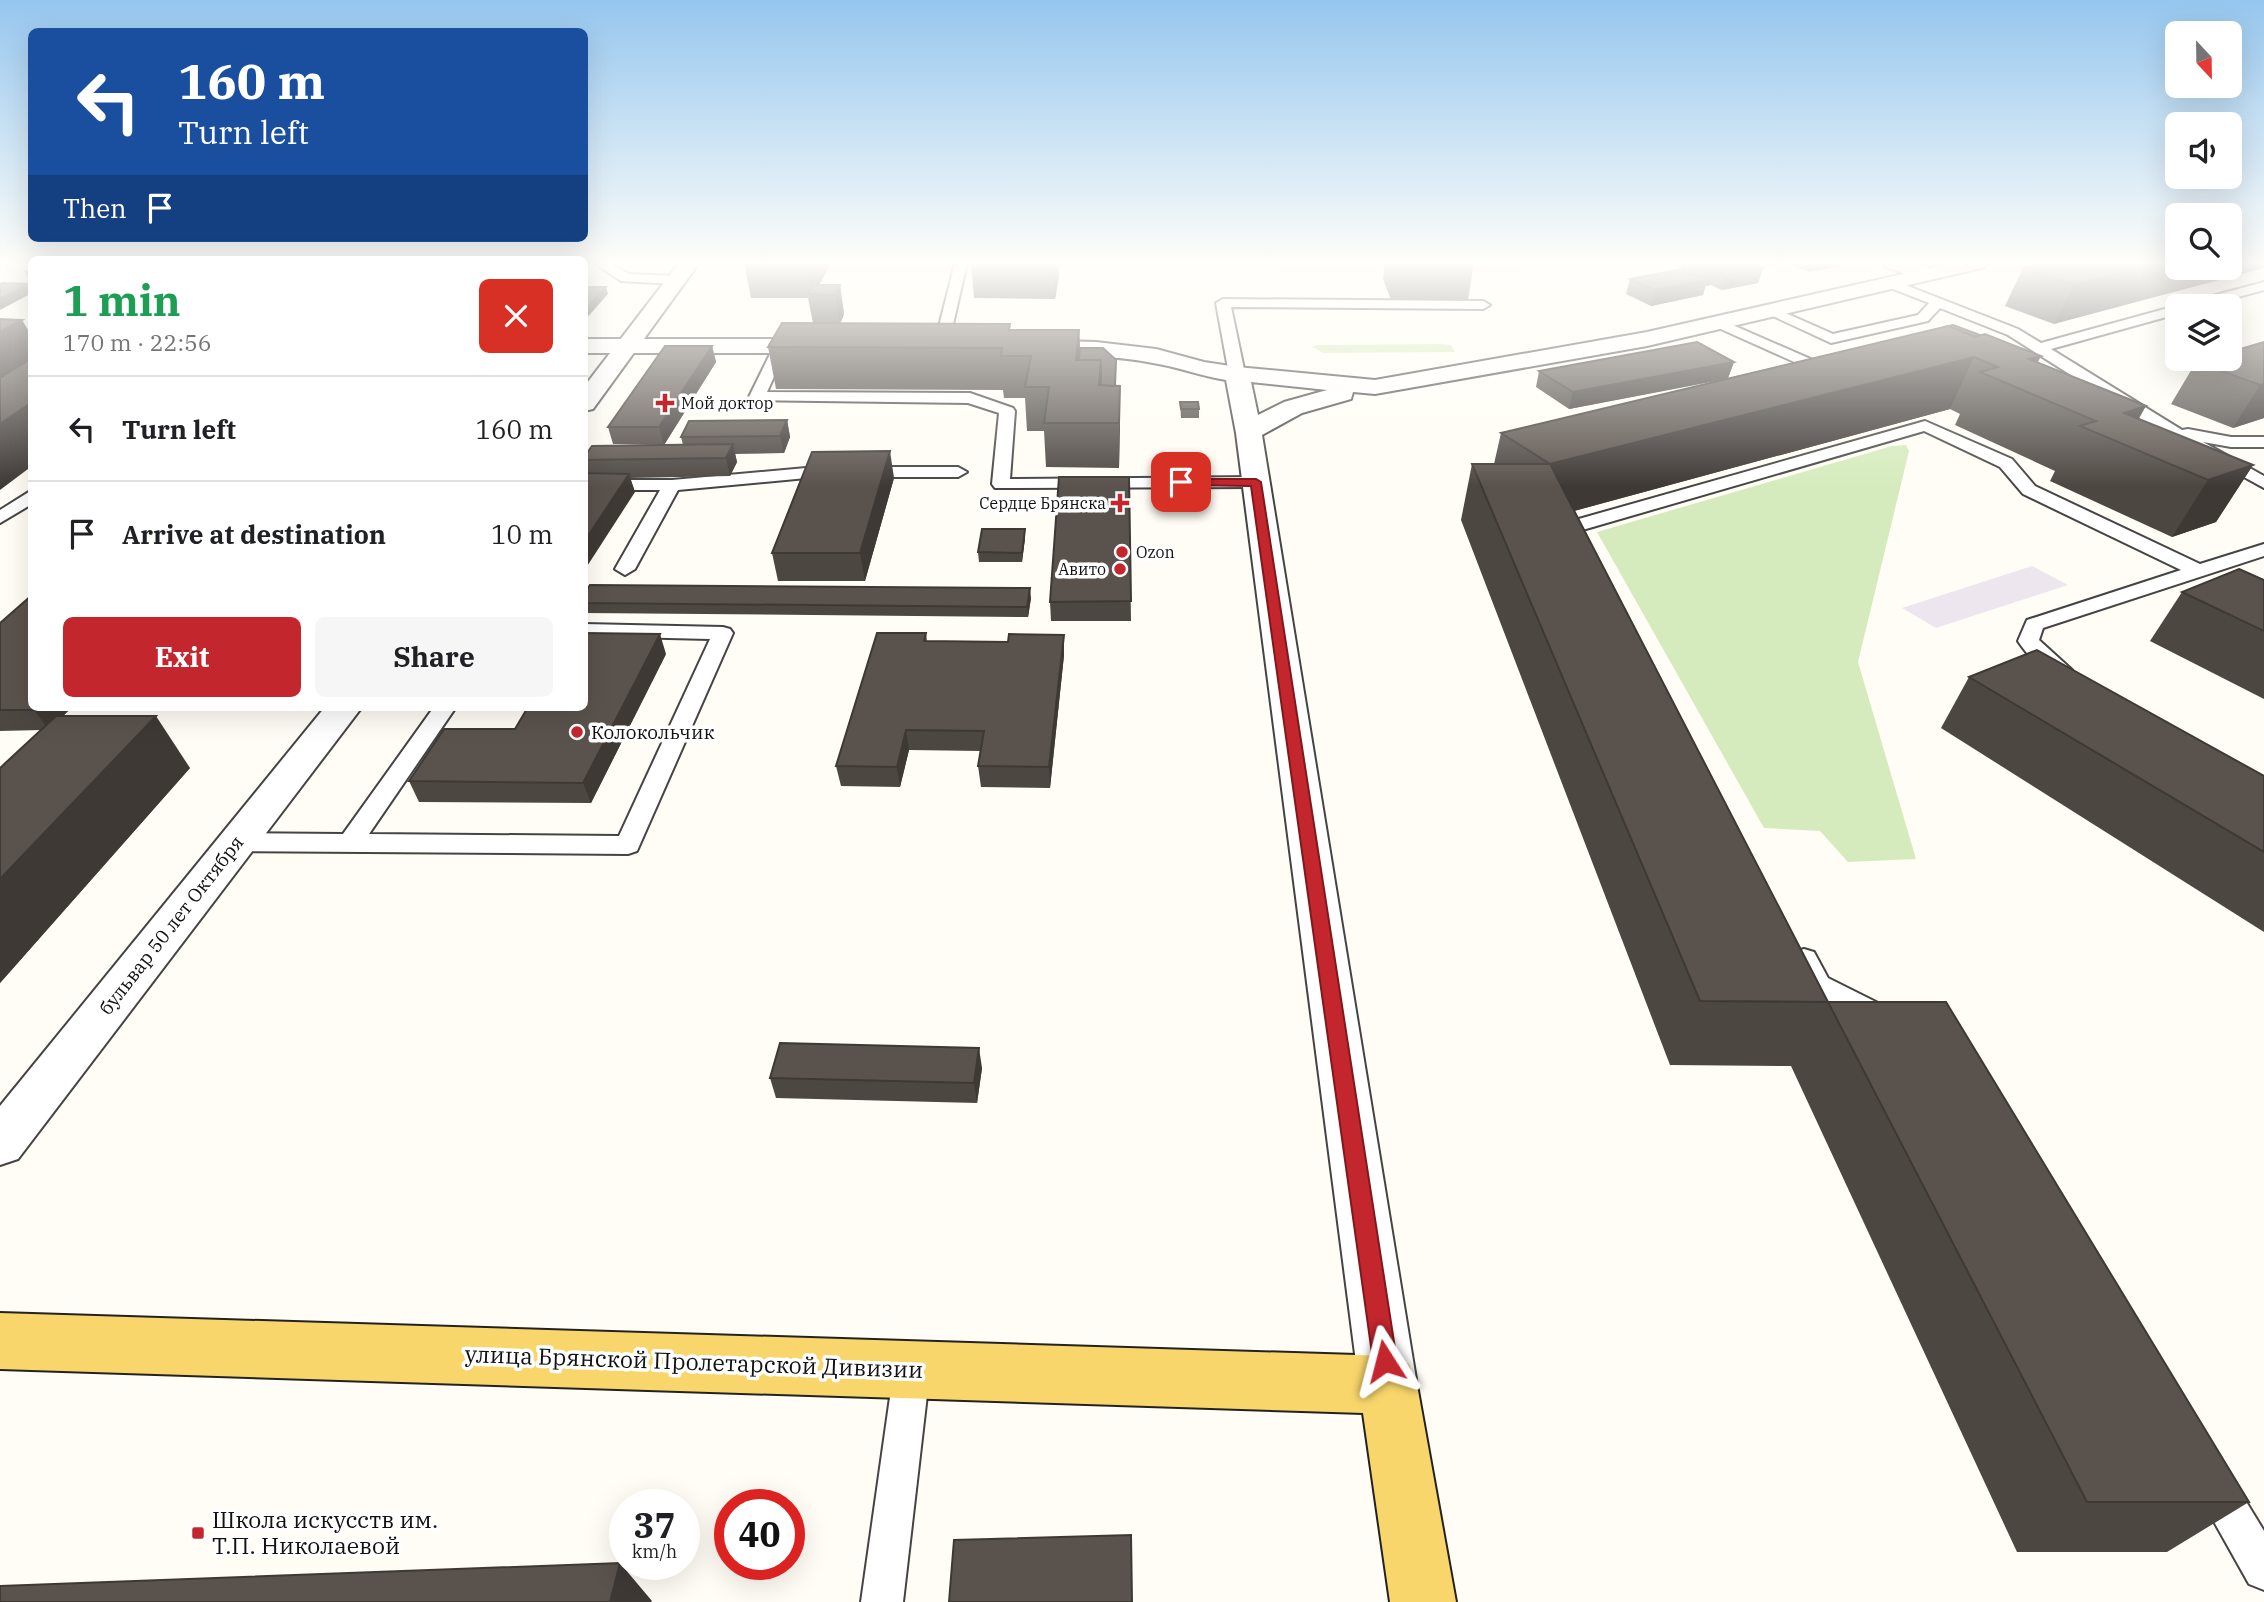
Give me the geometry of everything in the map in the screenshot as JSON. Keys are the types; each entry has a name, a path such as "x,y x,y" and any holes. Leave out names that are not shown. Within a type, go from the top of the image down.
{"main road":[{"name":"улица Брянской Пролетарской Дивизии","path":"0,1340 1388,1385"},
{"path":"1388,1385 1423,1602"}],"street":[{"path":"588,399 635,338"},
{"path":"1249,433 1283,411 1313,399 1653,338"},
{"path":"588,346 849,346"},
{"path":"916,346 965,346"},
{"path":"1000,346 1120,351 1237,374 1375,387"},
{"path":"1237,374 1249,433 1388,1385"},
{"name":"бульвар 50 лет Октября","path":"0,1143 341,711"}],"lane":[{"path":"941,346 943,338"},
{"path":"1230,338 1237,374"},
{"path":"1752,338 1849,382"},
{"path":"2023,338 2172,432 2264,484"},
{"path":"2039,348 2076,338"},
{"path":"781,346 757,397 970,398 1007,411 1001,484 1256,482"},
{"path":"1588,565 1568,528 1924,421 2006,463 2029,490 2198,571"},
{"path":"2172,432 2231,442 2264,442"},
{"path":"588,485 672,485 817,471 958,472"},
{"path":"625,569 672,485"},
{"path":"0,519 16,502"},
{"path":"2074,677 2050,664 2028,641 2034,624 2264,551"},
{"path":"236,842 628,845 723,633 588,630"},
{"path":"350,843 443,711"},
{"path":"1792,938 1818,986 1904,1028"},
{"path":"882,1602 912,1369"},
{"path":"2200,1464 2264,1569"}],"shaded area":[{"path":"2032,566 2068,585 1936,628 1902,608"}],"green space":[{"path":"1318,345 1451,345 1455,352 1323,353 1312,347"},
{"path":"1906,445 1909,451 1858,662 1916,859 1848,862 1820,831 1764,828 1597,532 1892,446"}],"building":[{"path":"773,338 1078,338 1076,360 1101,360 1099,385 1120,386 1119,423 1044,423 1049,387 1025,387 1031,356 1001,356 1002,348 768,347"},
{"path":"1899,338 1995,338 2041,356 2029,359 2146,406 2124,413 2253,465 2208,480 2080,426 2096,421 1980,372 1998,367 1974,357 1550,464 1501,433"},
{"path":"1697,342 1734,362 1573,392 1539,371"},
{"path":"2264,342 2264,384 2260,385 2221,371 2242,371 2242,348"},
{"path":"665,346 712,346 659,427 608,427"},
{"path":"1080,348 1103,348 1116,360 1115,386 1101,385 1101,360 1079,360"},
{"path":"28,360 28,405 0,424 0,378"},
{"path":"1180,402 1198,402 1199,409 1181,409"},
{"path":"787,420 780,436 681,437 689,421"},
{"path":"733,444 726,458 588,460 588,452 592,446"},
{"path":"890,451 860,553 772,553 812,452"},
{"path":"1472,464 1550,464 1828,1002 1700,1001"},
{"path":"588,473 629,474 588,536"},
{"path":"1059,477 1129,477 1131,601 1050,602"},
{"path":"982,529 1025,529 1022,553 978,552"},
{"path":"2239,569 2264,580 2264,631 2182,592"},
{"path":"590,585 1030,588 1027,607 588,603"},
{"path":"28,598 28,710 0,710 0,623"},
{"path":"588,633 660,634 583,783 409,781 444,729 515,729 526,711 588,711"},
{"path":"877,633 926,633 924,641 1008,642 1009,634 1064,635 1049,767 978,766 984,731 906,730 897,767 836,766"},
{"path":"2037,650 2264,776 2264,852 1969,677"},
{"path":"56,716 156,716 0,879 0,768"},
{"path":"1828,1002 1946,1002 2249,1502 2087,1502"},
{"path":"780,1043 979,1048 974,1083 770,1078"},
{"path":"1131,1535 1132,1602 949,1602 954,1540"},
{"path":"609,1563 609,1580 616,1580 610,1602 0,1602 0,1586"}],"place":[{"name":"Мой доктор","path":"665,403"},
{"name":"Сердце Брянска","path":"1120,503"},
{"name":"Ozon","path":"1122,552"},
{"name":"Авито","path":"1120,569"},
{"name":"Колокольчик","path":"577,732"},
{"name":"Школа искусств им. Т.П. Николаевой","path":"198,1533"}],"route":[{"path":"1181,482 1256,482 1385,1361"}]}
